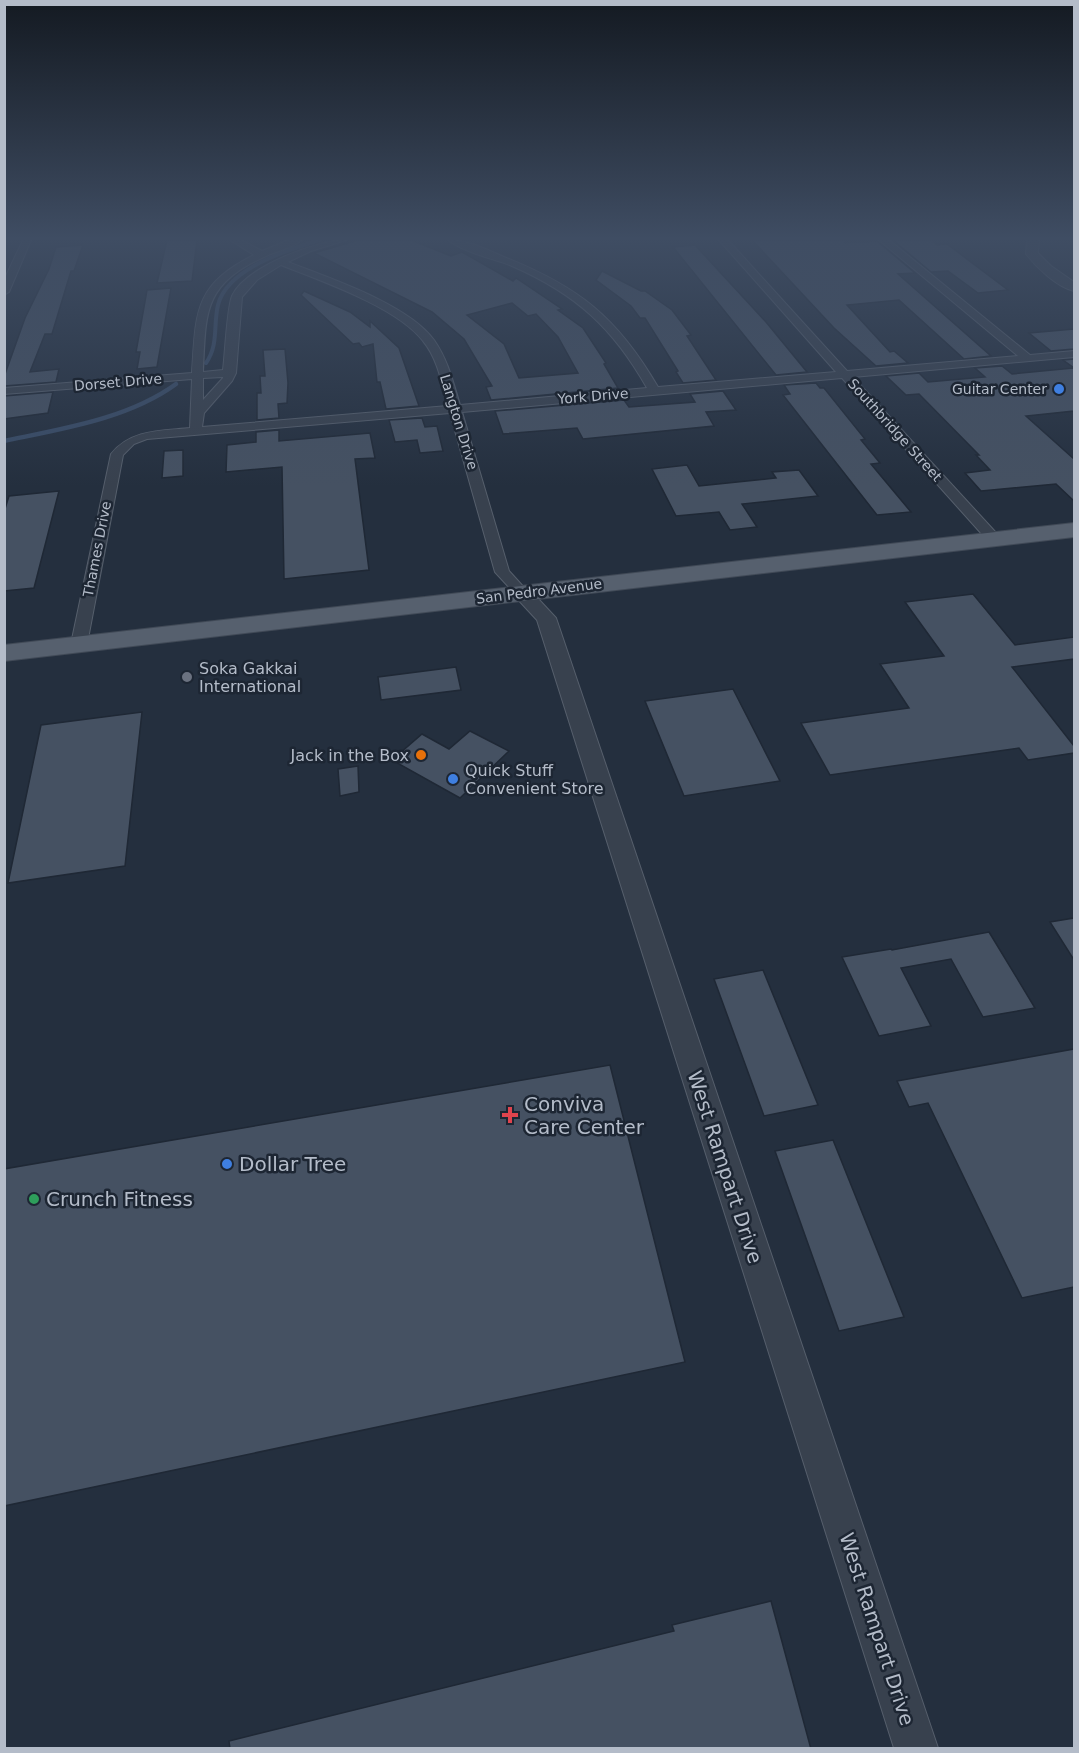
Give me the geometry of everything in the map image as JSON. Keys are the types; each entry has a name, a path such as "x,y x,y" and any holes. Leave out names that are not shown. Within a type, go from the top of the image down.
{"main road":[{"name":"San Pedro Avenue","path":"4,653 1074,530"}],"street":[{"path":"196,431 198,412 196,376 203,322"},
{"path":"198,412 228,379 235,322"},
{"name":"Langton Drive","path":"408,322 422,333 444,370 475,472 496,555 502,572 522,593"},
{"path":"605,322 626,345 654,391"},
{"name":"Southbridge Street","path":"797,322 994,539"},
{"path":"983,322 1027,358"},
{"name":"York Drive","path":"117,454 130,441 145,436 1074,354"},
{"name":"Dorset Drive","path":"4,391 230,372"},
{"name":"Thames Drive","path":"79,644 117,454"},
{"name":"West Rampart Drive","path":"522,593 546,618 916,1749"}],"building":[{"path":"24,322 56,322 52,334 45,334 30,372 59,369 56,382 4,386 4,377"},
{"path":"141,322 165,322 157,367 137,369 140,352 136,352"},
{"path":"329,322 363,322 370,327 371,322 399,348 419,406 386,409 380,382 377,382 373,344 362,347 359,343 353,344"},
{"path":"444,322 476,322 504,344 519,378 578,373 558,337 543,322 574,322 583,328 606,363 604,364 618,388 491,400 486,387 492,386 464,339"},
{"path":"647,322 681,322 691,335 687,336 716,380 683,383 676,372 678,371"},
{"path":"733,322 766,322 807,372 776,375"},
{"path":"828,322 862,322 890,352 894,351 908,363 876,366"},
{"path":"923,322 952,322 991,356 964,359"},
{"path":"1074,329 1074,349 1051,351 1029,333"},
{"path":"285,349 287,403 278,404 279,418 257,420 257,393 261,393 260,376 265,376 263,350"},
{"path":"1074,359 1074,368 1063,360"},
{"path":"1002,366 1012,374 1074,368 1074,411 1026,416 1074,459 1074,501 1056,484 981,491 965,473 990,470 976,455 979,455 919,394 906,395 886,376 919,373 928,382 985,377 975,368"},
{"path":"816,383 820,388 824,388 865,439 861,440 880,463 871,464 911,512 877,515 783,395 790,394 784,385"},
{"path":"723,391 736,410 706,412 714,426 583,439 577,428 503,434 495,411 624,400 629,407 695,402 690,394"},
{"path":"53,392 48,413 4,419 4,396"},
{"path":"422,418 425,427 437,426 443,451 420,453 417,440 395,442 389,420"},
{"path":"279,430 279,441 370,433 375,458 355,459 369,570 284,579 282,467 226,472 227,445 256,442 256,432"},
{"path":"183,450 183,476 162,478 164,451"},
{"path":"687,465 699,486 776,478 772,472 799,470 818,496 742,504 757,527 730,530 719,512 676,516 652,469"},
{"path":"59,491 34,588 4,591 4,512 9,496"},
{"path":"973,594 1015,645 1074,637 1074,659 1012,667 1074,746 1074,753 1028,760 1019,748 830,775 801,723 909,708 880,664 944,656 905,602"},
{"path":"456,667 461,690 381,700 378,677"},
{"path":"733,689 780,781 684,796 645,701"},
{"path":"142,712 125,866 8,883 41,725"},
{"name":"Quick Stuff Convenient Store","path":"470,731 509,751 460,798 392,760 422,734 449,749"},
{"path":"358,766 359,792 340,796 338,769"},
{"path":"1074,918 1074,960 1050,922"},
{"path":"989,932 1035,1008 983,1017 951,959 901,968 931,1026 879,1036 842,957"},
{"path":"763,970 818,1105 764,1116 714,979"},
{"path":"1074,1049 1074,1287 1022,1298 928,1103 909,1107 897,1081"},
{"path":"610,1065 685,1362 4,1506 4,1169"},
{"path":"833,1140 904,1317 839,1331 775,1151"},
{"path":"771,1601 811,1749 230,1749 229,1741 674,1631 672,1625"}],"waterway":[{"path":"206,363 213,349 216,322"},
{"path":"4,441 71,427 116,414 137,406 176,384"}],"place":[{"name":"Guitar Center","path":"1059,389"},
{"name":"Soka Gakkai International","path":"187,677"},
{"name":"Jack in the Box","path":"421,755"},
{"name":"Quick Stuff Convenient Store","path":"453,779"},
{"name":"Conviva Care Center","path":"510,1115"},
{"name":"Dollar Tree","path":"227,1164"},
{"name":"Crunch Fitness","path":"34,1199"}]}
